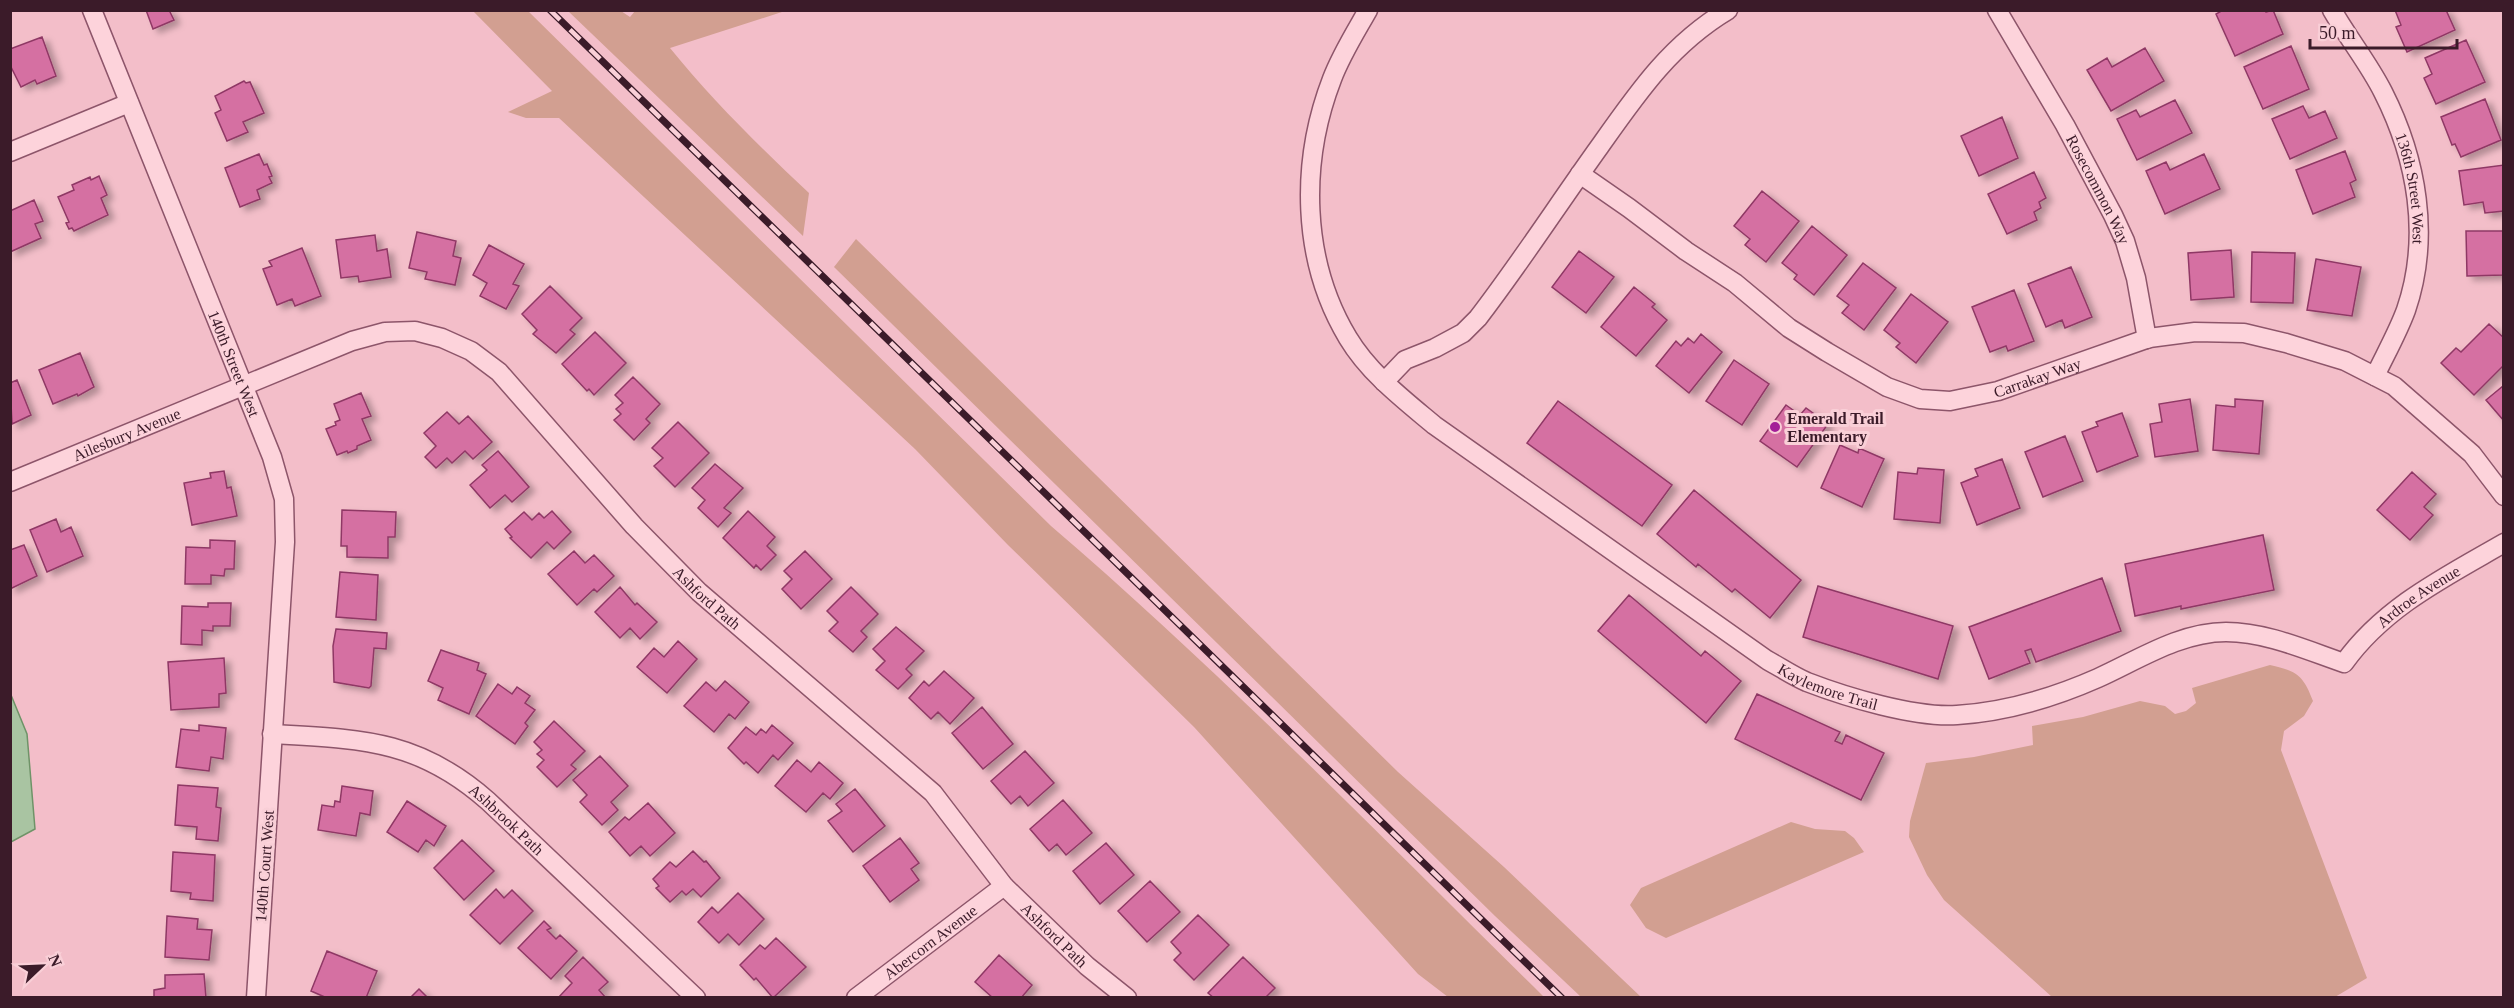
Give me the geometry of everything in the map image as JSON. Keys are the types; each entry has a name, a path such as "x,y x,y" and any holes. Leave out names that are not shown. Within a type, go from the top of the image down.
{"street":[{"name":"140th Street West","path":"92,10 272,457 284,499 285,542 272,734"},
{"name":"Kaylemore Trail","path":"1368,10 1347,46 1329,88 1315,135 1310,199 1312,237 1322,275 1336,315 1349,340 1384,382 1434,424 1767,660 1806,681 1872,702 1914,712 1956,716 1996,709 2058,693 2182,640 2223,632 2258,634 2344,663"},
{"path":"1384,382 1405,360 1463,333 1478,318 1645,82 1681,45 1728,10"},
{"name":"Rosecommon Way","path":"1997,10 2075,144 2125,241 2136,278 2147,339"},
{"name":"136th Street West","path":"2332,10 2382,91 2400,129 2412,165 2417,192 2417,252 2412,288 2405,311 2375,376"},
{"path":"10,152 129,103"},
{"name":"Carrakay Way","path":"1580,174 1686,252 1735,283 1789,328 1887,387 1920,399 1950,401 1998,392 2147,339 2195,332 2244,333 2286,342 2346,361 2394,386 2472,454 2504,496"},
{"name":"Ashford Path","path":"244,387 352,341 385,332 415,331 442,338 471,351 499,372 634,526 699,592 933,794 1004,886 1087,966 1127,998"},
{"name":"Ailesbury Avenue","path":"10,482 244,387"},
{"name":"Ardroe Avenue","path":"2344,663 2359,642 2394,610 2428,586 2504,543"},
{"name":"140th Court West","path":"256,998 272,734"},
{"name":"Ashbrook Path","path":"272,734 370,741 413,753 453,773 488,801 696,998"},
{"name":"Abercorn Avenue","path":"856,998 1004,886"}],"shaded area":[{"path":"473,11 528,11 1051,526 1240,698 1544,997 1448,997 1418,974 1194,727 1008,545 915,449 559,118 526,118 508,112 552,91"},
{"path":"568,11 621,11 630,17 635,11 785,11 670,48 737,123 809,193 803,236"},
{"path":"856,239 1398,772 1504,867 1641,997 1581,997 1495,916 834,267"},
{"path":"2270,665 2293,672 2298,676 2306,685 2313,701 2304,716 2284,731 2281,750 2367,978 2335,997 2052,997 1944,900 1927,875 1909,837 1910,821 1926,763 1974,757 2033,745 2032,726 2083,717 2140,701 2165,706 2175,714 2186,711 2196,703 2192,688"},
{"path":"11,695 27,734 35,829 11,842"},
{"path":"1791,822 1815,829 1845,831 1854,838 1864,852 1666,938 1646,928 1630,905 1641,888"}],"building":[{"path":"146,10 169,10 174,20 153,29"},
{"path":"2223,10 2265,10 2266,12 2273,10 2283,34 2235,56 2216,14"},
{"path":"2395,10 2446,10 2455,30 2407,52 2396,27 2401,25"},
{"path":"42,37 56,76 37,84 35,80 21,87 10,65 10,49"},
{"path":"2466,40 2485,82 2436,104 2424,78 2432,74 2425,58"},
{"path":"2291,46 2309,89 2263,109 2244,67"},
{"path":"2145,48 2164,81 2111,111 2087,70 2107,58 2112,67"},
{"path":"244,81 250,82 264,113 243,122 248,132 227,141 215,113 221,110 215,96"},
{"path":"2485,99 2501,140 2461,157 2455,144 2452,145 2441,117"},
{"path":"2175,100 2192,133 2137,160 2117,119 2136,110 2140,117"},
{"path":"2303,106 2309,118 2325,111 2337,138 2290,159 2272,119"},
{"path":"2002,117 2018,158 1979,176 1961,136"},
{"path":"2345,151 2356,180 2350,183 2355,197 2313,214 2296,170"},
{"path":"259,154 264,165 267,164 272,183 257,190 260,199 240,207 225,168"},
{"path":"2204,154 2220,189 2165,214 2146,171 2166,162 2170,170"},
{"path":"2504,165 2504,211 2485,213 2483,202 2464,205 2459,171"},
{"path":"2034,172 2046,198 2039,202 2041,208 2034,212 2037,220 2007,234 1988,194"},
{"path":"99,176 107,195 101,198 108,215 74,231 72,228 69,229 66,223 69,222 58,197 74,190 72,185 90,177 91,180"},
{"path":"1762,191 1799,221 1766,262 1745,245 1750,239 1734,226"},
{"path":"34,200 43,221 35,224 41,238 10,252 10,211"},
{"path":"1812,226 1847,255 1814,295 1794,279 1797,275 1782,263"},
{"path":"2466,231 2504,231 2504,275 2467,276"},
{"path":"417,232 456,241 453,256 461,258 455,285 425,279 427,272 409,268"},
{"path":"375,235 377,251 387,249 391,277 359,282 358,276 341,278 336,240"},
{"path":"489,245 524,264 513,284 519,286 506,309 480,296 487,283 473,275"},
{"path":"302,248 321,296 295,306 292,299 277,305 263,269 272,266 269,261"},
{"path":"2231,250 2234,297 2191,300 2188,253"},
{"path":"1579,251 1614,277 1586,313 1552,287"},
{"path":"2252,252 2295,253 2293,303 2251,302"},
{"path":"2316,259 2361,267 2352,316 2307,310"},
{"path":"1863,263 1896,288 1864,330 1842,313 1849,305 1837,296"},
{"path":"2071,267 2092,317 2065,328 2062,320 2046,327 2028,284"},
{"path":"550,286 582,318 570,330 575,334 556,353 533,334 537,330 522,314"},
{"path":"1634,287 1655,304 1652,307 1667,320 1636,356 1601,327"},
{"path":"2014,290 2034,341 2008,351 2006,346 1990,352 1972,307"},
{"path":"1911,294 1948,322 1916,363 1896,347 1900,343 1884,330"},
{"path":"2489,324 2504,338 2504,365 2474,395 2441,363 2456,348 2461,352"},
{"path":"595,332 626,363 594,395 589,389 587,391 562,364"},
{"path":"1701,334 1722,352 1689,393 1656,366 1676,341 1681,346 1688,338 1694,343"},
{"path":"80,353 94,387 78,396 77,394 53,404 39,370"},
{"path":"1734,360 1769,384 1742,425 1706,401"},
{"path":"633,377 660,404 646,419 650,423 634,440 614,420 621,414 616,409 623,403 615,395"},
{"path":"17,380 31,415 12,424 10,383"},
{"path":"2504,387 2504,421 2486,400"},
{"path":"361,393 371,416 362,419 371,440 348,453 347,451 337,455 326,429 336,425 335,422 340,420 334,404"},
{"path":"2190,399 2198,451 2155,457 2150,424 2162,422 2159,404"},
{"path":"2235,399 2263,401 2259,454 2213,450 2216,405 2235,407"},
{"path":"1558,401 1672,485 1642,526 1527,443"},
{"path":"1786,405 1800,415 1806,408 1828,424 1797,467 1760,441"},
{"path":"447,412 459,424 468,416 492,442 473,459 465,451 452,463 447,458 436,468 425,457 436,446 424,433"},
{"path":"2122,413 2138,456 2097,472 2082,432 2098,426 2096,422"},
{"path":"678,422 709,453 675,487 654,466 663,458 652,448"},
{"path":"2065,436 2083,481 2043,497 2025,452"},
{"path":"1840,445 1858,453 1859,448 1884,459 1862,507 1821,488"},
{"path":"498,451 529,487 512,502 505,495 490,508 470,485 487,470 482,465"},
{"path":"2002,459 2020,508 1977,525 1961,483 1978,476 1975,469"},
{"path":"715,464 743,488 724,508 731,513 718,527 698,508 705,500 692,488"},
{"path":"1918,468 1944,470 1940,523 1894,519 1898,472 1917,474"},
{"path":"224,471 227,488 231,487 237,516 192,525 184,483 211,478 210,473"},
{"path":"2412,472 2436,494 2424,507 2433,515 2410,540 2377,510"},
{"path":"1694,490 1801,580 1770,618 1735,589 1732,592 1698,564 1696,567 1657,534"},
{"path":"342,510 396,512 395,537 388,537 388,558 347,557 347,546 341,546"},
{"path":"552,511 571,532 554,549 547,542 531,558 510,538 512,537 505,529 524,512 532,520 539,513 544,518"},
{"path":"748,511 775,537 767,546 776,555 761,570 756,565 754,568 723,538"},
{"path":"56,519 61,532 71,527 83,556 47,572 30,530"},
{"path":"2263,535 2274,590 2135,616 2125,564"},
{"path":"210,540 235,541 234,569 225,569 224,576 211,575 211,584 185,584 186,547 210,548"},
{"path":"24,545 37,576 10,589 10,550"},
{"path":"574,551 585,563 594,555 614,576 597,592 594,589 577,605 548,574"},
{"path":"805,551 832,579 801,609 782,589 792,579 784,571"},
{"path":"340,572 378,575 376,620 336,617"},
{"path":"2102,578 2121,631 2036,662 2031,649 2025,651 2030,663 1989,679 1969,627"},
{"path":"1818,586 1953,626 1938,679 1803,637"},
{"path":"620,587 635,605 637,603 657,622 640,639 630,628 620,638 595,612"},
{"path":"851,587 878,614 861,631 867,637 853,652 829,631 838,622 827,611"},
{"path":"1629,595 1701,656 1705,651 1741,681 1706,723 1598,631"},
{"path":"208,603 231,603 230,626 213,626 213,631 202,630 202,645 181,644 182,606 208,607"},
{"path":"896,627 924,651 906,669 912,675 898,689 876,670 885,661 873,649"},
{"path":"336,629 387,633 386,649 374,648 369,688 334,682 333,646"},
{"path":"678,641 697,659 667,693 637,667 654,648 664,657"},
{"path":"441,650 479,663 477,670 486,674 469,714 438,700 443,688 428,681"},
{"path":"224,658 226,693 219,694 219,707 171,710 168,662"},
{"path":"944,671 974,698 950,724 938,712 931,719 909,698 924,681 929,686"},
{"path":"725,681 749,702 735,719 729,714 714,732 684,706 706,682 716,691"},
{"path":"498,684 512,694 517,687 530,696 525,703 535,710 525,723 528,726 515,744 476,716"},
{"path":"1757,694 1840,732 1835,741 1842,744 1846,735 1884,753 1861,800 1735,739"},
{"path":"982,707 1013,744 983,769 952,733"},
{"path":"554,721 585,751 571,765 576,769 557,787 537,767 544,760 537,754 542,750 534,742"},
{"path":"199,725 226,728 223,759 211,757 209,771 176,767 181,729 199,731"},
{"path":"772,725 793,743 778,760 773,755 758,773 746,762 744,764 728,748 746,727 756,735 761,729 766,733"},
{"path":"1025,751 1054,783 1028,806 1020,796 1011,804 991,781"},
{"path":"600,756 628,786 611,802 618,810 602,825 580,802 587,795 573,780"},
{"path":"797,760 811,772 819,762 843,783 830,799 823,793 806,812 775,786"},
{"path":"178,785 218,788 216,807 221,808 218,841 196,839 197,827 175,825"},
{"path":"342,786 373,791 370,815 360,813 356,836 318,830 322,805 334,807 335,801 340,802"},
{"path":"855,789 885,826 853,852 828,821 842,811 836,804"},
{"path":"1063,800 1092,833 1066,855 1057,844 1049,851 1030,829"},
{"path":"407,801 446,826 434,846 426,840 418,852 387,832"},
{"path":"648,803 675,833 650,856 641,846 630,856 609,832 625,817 629,820"},
{"path":"900,838 919,863 911,869 919,880 890,902 863,866"},
{"path":"462,840 494,871 464,900 434,868"},
{"path":"1106,843 1134,875 1100,904 1073,871"},
{"path":"693,851 704,862 706,861 720,878 701,897 693,889 686,895 682,891 670,902 656,888 659,886 653,879 670,862 676,867"},
{"path":"173,852 215,855 213,901 190,899 191,893 171,891"},
{"path":"1150,881 1180,912 1147,942 1118,911"},
{"path":"496,889 504,898 512,890 533,911 500,944 470,915"},
{"path":"738,893 764,919 739,945 728,934 719,943 698,922 712,907 718,913"},
{"path":"1198,915 1229,945 1194,980 1174,960 1181,953 1171,942"},
{"path":"167,916 198,919 197,929 212,930 209,960 165,957"},
{"path":"544,921 551,928 547,930 556,939 560,935 577,951 551,979 518,948"},
{"path":"776,938 806,967 773,998 756,978 754,980 740,965 760,945 765,949"},
{"path":"327,951 377,971 366,998 327,998 311,991"},
{"path":"999,955 1032,985 1021,998 993,998 975,982"},
{"path":"583,957 608,982 599,990 606,998 558,998 572,983 565,976"},
{"path":"1243,957 1275,988 1265,998 1214,998 1208,993"},
{"path":"204,974 206,998 154,998 154,990 165,988 165,975"},
{"path":"419,989 428,998 410,998"}],"railway":[{"path":"550,10 1562,998"}],"place":[{"name":"Emerald Trail Elementary","path":"1775,427"}]}
